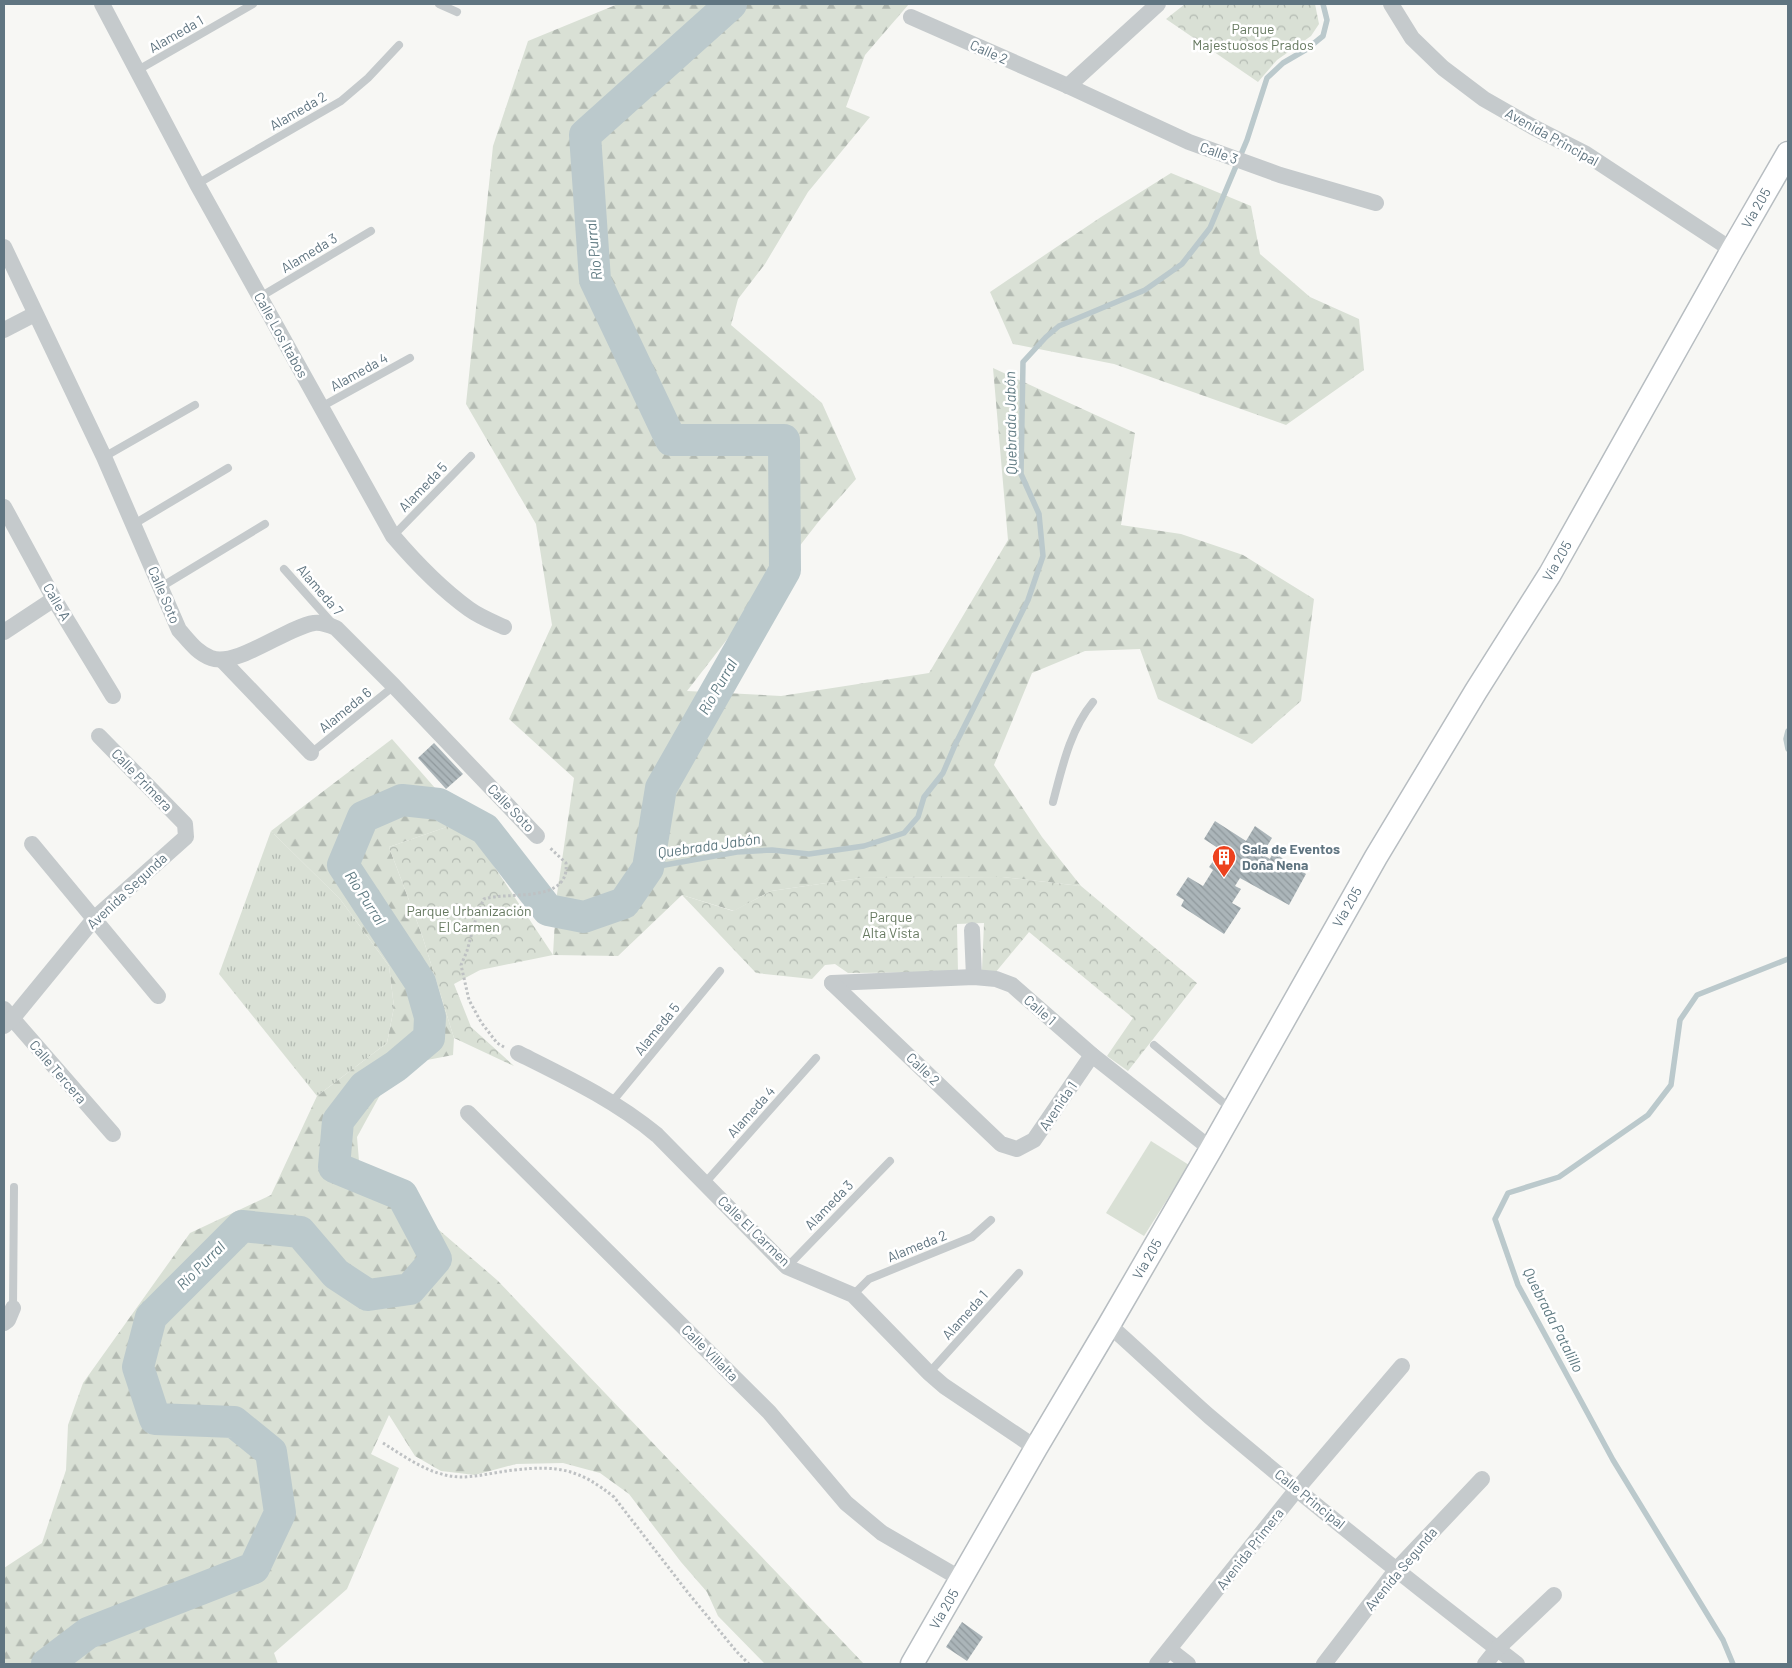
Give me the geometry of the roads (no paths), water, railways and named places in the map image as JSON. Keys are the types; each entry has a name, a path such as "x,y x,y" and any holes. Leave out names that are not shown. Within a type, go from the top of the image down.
{"main road":[{"name":"Vía 205","path":"912,1664 1211,1149 1376,856 1476,691 1550,574 1788,153"}],"street":[{"name":"Calle Los Itabos","path":"102,4 197,184 393,536 420,567 448,592 471,610 504,627"},
{"path":"1068,86 1158,4"},
{"name":"Avenida Principal","path":"1391,4 1412,38 1443,68 1484,99 1586,154 1732,250"},
{"name":"Calle 2","path":"911,17 1068,86"},
{"name":"Calle 3","path":"1068,86 1189,142 1280,175 1376,203"},
{"name":"Calle Soto","path":"4,247 104,457 180,630 199,652 222,660"},
{"path":"4,330 35,314"},
{"name":"Calle A","path":"4,507 54,598 113,696"},
{"path":"4,632 54,598"},
{"path":"222,660 239,656 301,627 315,623 336,628"},
{"name":"Calle Soto","path":"336,628 538,836"},
{"path":"222,660 311,753"},
{"name":"Calle Primera","path":"99,736 185,824"},
{"name":"Avenida Segunda","path":"7,1018 94,920 186,837 185,824"},
{"path":"32,844 158,996"},
{"path":"972,930 974,977"},
{"name":"Calle 1","path":"832,983 974,977 996,979 1012,985 1092,1056 1211,1149"},
{"name":"Calle 2","path":"832,983 1001,1144 1017,1149"},
{"name":"Calle Tercera","path":"7,1018 113,1134"},
{"name":"Calle El Carmen","path":"518,1053 582,1084 637,1118 657,1135 787,1267 853,1295 944,1386 1036,1448"},
{"name":"Avenida 1","path":"1017,1149 1034,1140 1092,1056"},
{"name":"Calle Villalta","path":"468,1114 769,1412 846,1502 882,1532 961,1578"},
{"path":"4,1323 8,1320 13,1308"},
{"name":"Calle Principal","path":"1109,1325 1209,1416 1396,1570 1517,1664"},
{"name":"Avenida Primera","path":"1157,1664 1297,1489 1402,1366"},
{"name":"Avenida Segunda","path":"1324,1664 1396,1570 1482,1478"},
{"path":"1485,1664 1497,1649 1554,1595"},
{"path":"1170,1650 1188,1664"}],"lane":[{"name":"Alameda 1","path":"138,70 253,4"},
{"path":"439,4 457,12"},
{"name":"Alameda 2","path":"197,184 341,101 368,78 398,44"},
{"name":"Alameda 3","path":"260,297 370,231"},
{"name":"Alameda 4","path":"321,407 410,358"},
{"path":"104,457 195,405"},
{"name":"Alameda 5","path":"393,536 471,456"},
{"path":"134,524 228,468"},
{"path":"161,586 265,524"},
{"name":"Alameda 7","path":"284,569 336,628"},
{"name":"Alameda 6","path":"311,753 394,686"},
{"path":"1053,802 1064,762 1077,727 1084,713 1093,702"},
{"name":"Alameda 5","path":"612,1102 720,971"},
{"path":"1154,1045 1233,1110"},
{"name":"Alameda 4","path":"704,1182 816,1058"},
{"name":"Alameda 3","path":"787,1267 890,1161"},
{"path":"13,1308 14,1187"},
{"name":"Alameda 2","path":"853,1295 869,1279 972,1237 990,1220"},
{"name":"Alameda 1","path":"929,1373 1019,1273"}],"waterway":[{"name":"Río Purral","path":"47,1664 88,1633 254,1568 280,1513 271,1452 234,1422 155,1419 138,1367 151,1317 242,1226 300,1232 336,1274 368,1295 410,1289 436,1259 402,1195 334,1167 338,1121 364,1087 396,1066 429,1038 430,1017 420,982 343,865 363,817 402,800 439,804 485,829 548,910 584,917 624,903 648,868 661,788 785,570 784,440 671,440 595,280 585,135 731,4"},
{"name":"Quebrada Jabón","path":"648,868 737,852 772,850 809,854 864,846 904,833 918,817 924,797 943,773 955,745 1028,600 1043,556 1039,514 1021,474 1023,362 1059,326 1145,290 1182,264 1210,228 1247,140 1267,78 1283,63 1307,49 1323,36 1327,20 1323,4"},
{"name":"Quebrada Patalillo","path":"1788,731 1786,739 1788,749"},
{"name":"Quebrada Patalillo","path":"1733,1664 1723,1640 1613,1460 1518,1285 1495,1219 1508,1193 1559,1177 1648,1115 1671,1085 1680,1020 1697,995 1788,959"}],"place":[{"name":"Sala de Eventos Doña Nena","path":"1224,878"}],"park label":[{"name":"Parque Majestuosos Prados","path":"1253,38"},
{"name":"Parque Urbanización El Carmen","path":"469,920"},
{"name":"Parque Alta Vista","path":"891,926"}]}
